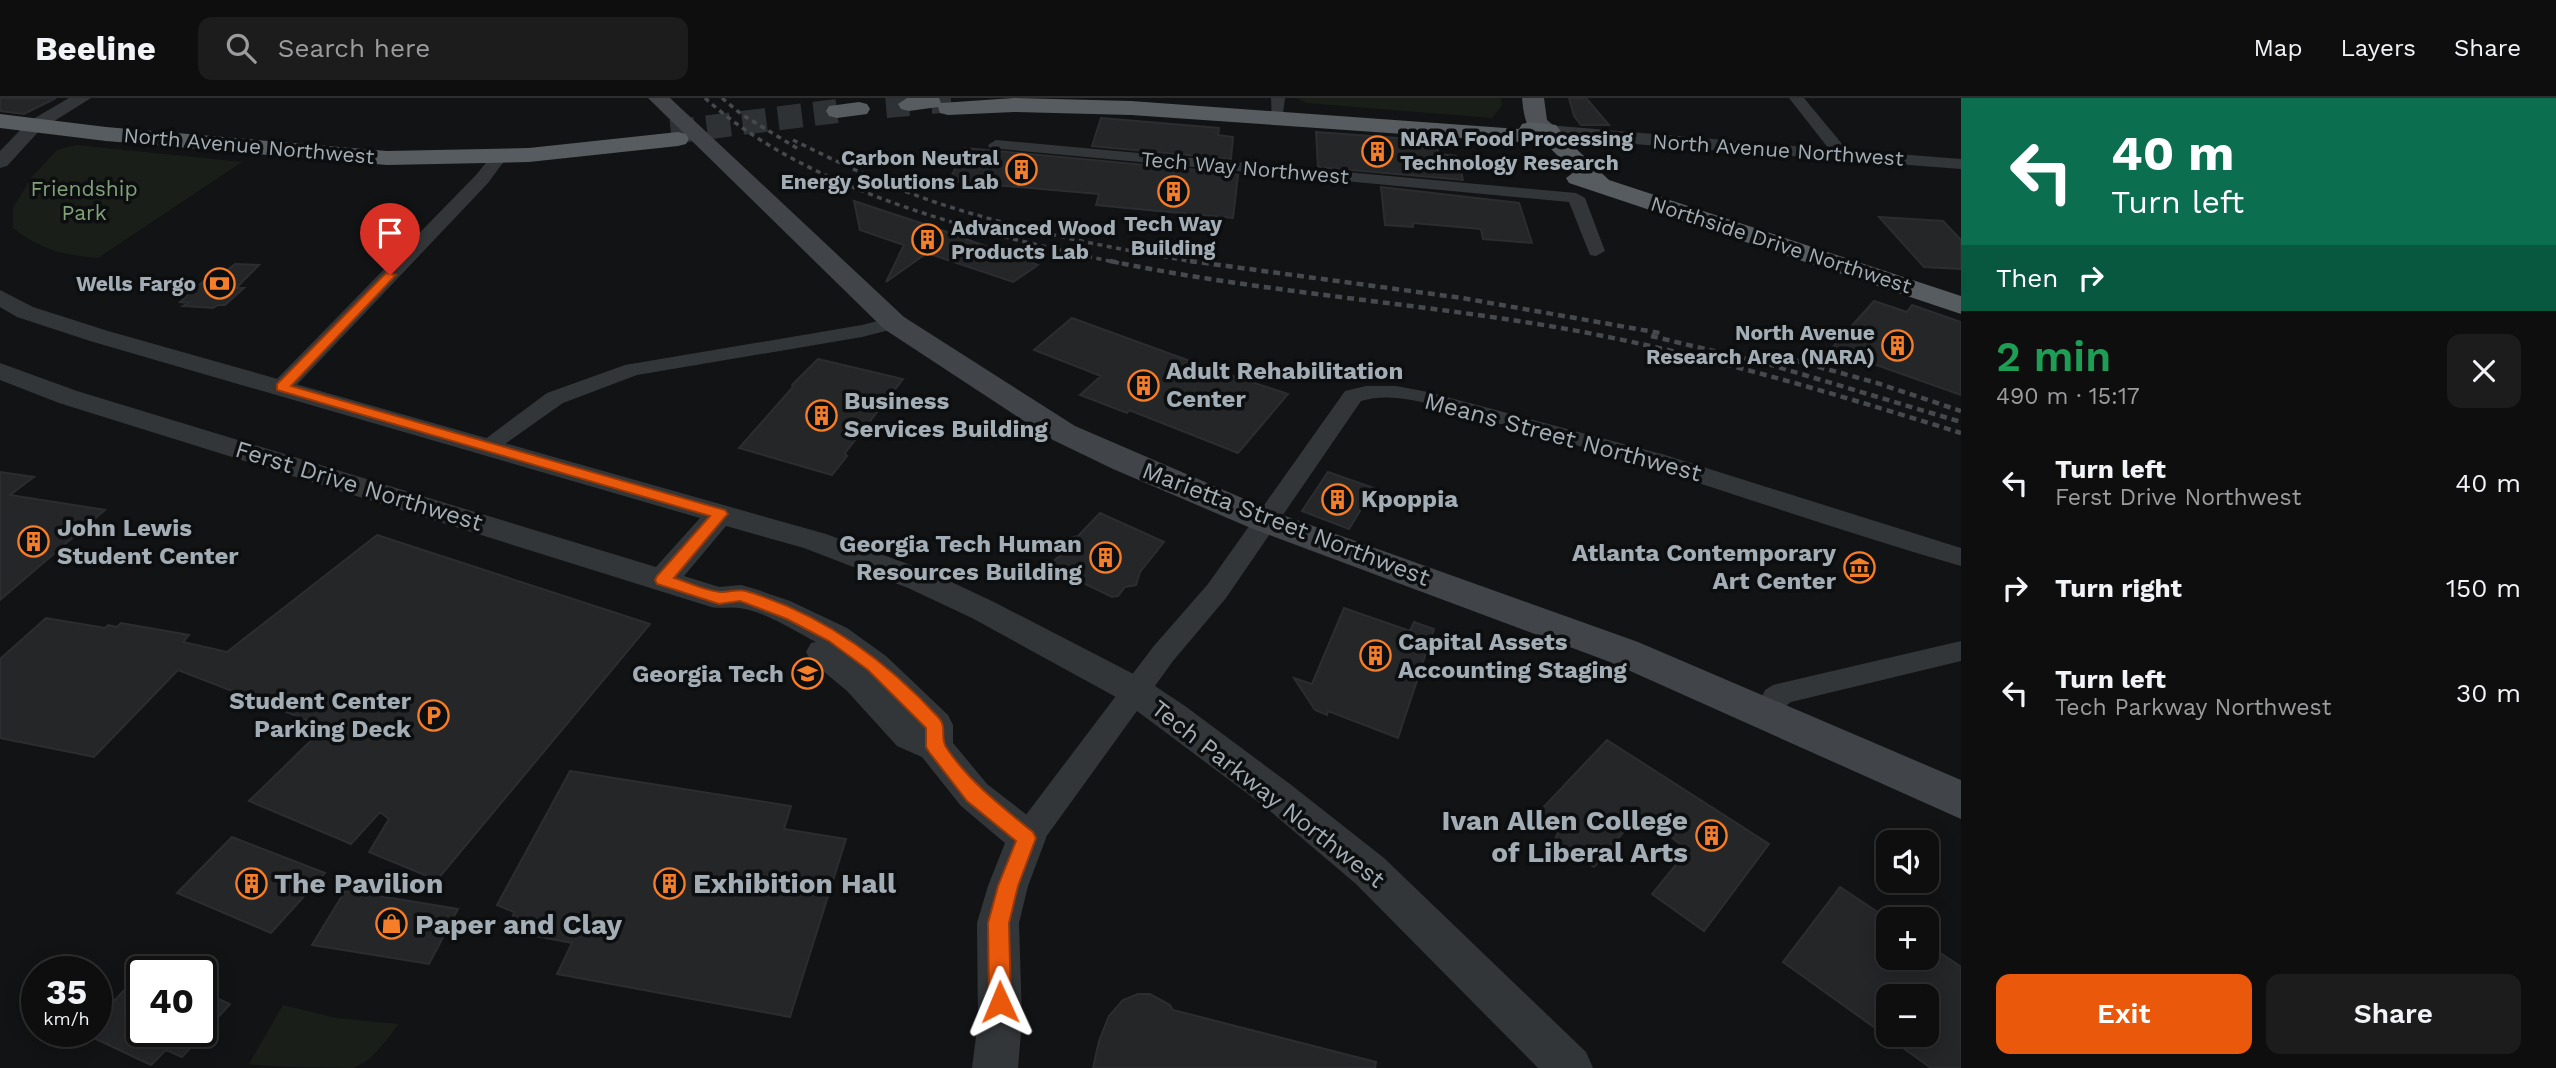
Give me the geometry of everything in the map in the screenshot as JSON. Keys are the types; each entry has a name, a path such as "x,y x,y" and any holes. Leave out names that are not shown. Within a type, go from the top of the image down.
{"highway":[{"name":"North Avenue Northwest","path":"1010,98 930,106 1278,109 1427,128 1489,140 1537,126"},
{"name":"North Avenue Northwest","path":"1073,98 1278,109 1478,125 1537,126"},
{"name":"North Avenue Northwest","path":"0,121 353,157 500,156 576,151 678,132"},
{"name":"Northside Drive Northwest","path":"1537,126 1569,158 1590,172 1601,186"},
{"name":"Northside Drive Northwest","path":"1537,126 1573,187 1601,186 1961,305"}],"main road":[{"name":"Marietta Street Northwest","path":"658,98 678,132 894,323 1064,433 1125,462 1265,521 1624,652 1961,800"}],"street":[{"path":"0,162 34,126 82,98"},
{"path":"1796,98 1842,155"},
{"name":"North Avenue Northwest","path":"1537,126 1595,136 1961,164"},
{"name":"Tech Way Northwest","path":"996,145 1275,171 1573,187"},
{"path":"1275,171 1277,153"},
{"path":"282,387 482,179 500,156"},
{"path":"1573,187 1596,251"},
{"name":"Tech Parkway Northwest","path":"0,297 25,312 99,336 815,541 919,580 983,610 1137,692 1216,747 1370,872 1570,1068"},
{"path":"487,446 555,398 594,381 632,369 862,331 894,323"},
{"name":"Ferst Drive Northwest","path":"0,371 81,401 719,598 741,596 798,617 835,637 874,665 935,725 935,747 974,795 1027,838"},
{"name":"Means Street Northwest","path":"1027,838 1164,654 1217,591 1353,396 1364,391 1423,398 1608,444 1961,557"},
{"path":"663,580 720,514"},
{"path":"1768,716 1775,698 1783,693 1961,650"},
{"path":"995,1068 1000,1021 998,923 1008,886 1027,838"}],"green space":[{"path":"1297,98 1501,98 1502,105 1492,118 1306,103"},
{"name":"Friendship Park","path":"76,145 242,162 98,258 52,250 13,228 13,208 31,178 57,150"},
{"path":"283,1005 336,1018 399,1024 373,1056 352,1068 249,1064"}],"building":[{"path":"0,98 56,98 24,114 0,111"},
{"path":"1569,98 1586,98 1609,125 1581,125 1574,116"},
{"path":"1101,118 1219,128 1218,135 1233,137 1231,159 1092,146"},
{"name":"NARA Food Processing Technology Research","path":"1316,132 1411,139 1412,146 1437,148 1439,154 1457,156 1463,180 1318,167"},
{"path":"965,148 1238,175 1233,218 1096,205 1099,194 949,181"},
{"path":"1381,187 1519,203 1532,243 1483,239 1481,229 1413,223 1413,227 1385,225"},
{"name":"Advanced Wood Products Lab","path":"854,201 1038,265 1013,282 927,253 886,282 904,245 860,230"},
{"path":"1879,217 1943,221 1961,240 1961,269 1924,267"},
{"name":"Wells Fargo","path":"235,264 259,265 236,288 244,288 225,305 213,308 183,306 188,303 180,302 206,279 217,279"},
{"name":"North Avenue Research Area (NARA)","path":"1874,301 1907,312 1912,305 1961,322 1961,395 1831,349"},
{"name":"Adult Rehabilitation Center","path":"1072,318 1288,394 1238,453 1129,410 1127,413 1080,395 1101,376 1034,350"},
{"name":"Business Services Building","path":"818,359 903,379 845,453 847,456 832,475 739,448 792,385"},
{"name":"John Lewis Student Center","path":"0,472 34,477 10,495 105,510 0,600"},
{"name":"Kpoppia","path":"1328,472 1374,488 1349,529 1302,511"},
{"name":"Georgia Tech Human Resources Building","path":"1100,513 1164,542 1140,572 1136,585 1125,587 1118,596 1112,597 1048,566 1065,551 1064,539 1078,536"},
{"name":"Student Center Parking Deck","path":"377,535 650,624 437,880 369,852 389,819 380,812 351,844 249,801 325,727 178,670 94,757 0,738 0,659 46,618 105,628 108,625 117,627 121,623 189,635 183,642 227,652"},
{"name":"Capital Assets Accounting Staging","path":"1344,608 1410,631 1414,622 1434,629 1398,738 1328,711 1327,715 1315,710 1294,678 1312,684"},
{"name":"Ivan Allen College of Liberal Arts","path":"1607,740 1769,844 1704,931 1652,894 1688,850 1663,831 1638,815 1594,867 1555,841 1558,831 1536,815"},
{"name":"Exhibition Hall","path":"570,771 791,806 784,829 846,839 790,1017 557,974 572,943 509,931 514,912 497,905"},
{"name":"The Pavilion","path":"232,837 325,873 271,933 177,893"},
{"path":"1840,887 1876,911 1876,970 1939,970 1939,952 1961,967 1961,1068 1931,1068 1902,1047 1939,1047 1939,984 1876,984 1876,1029 1783,962"},
{"name":"The Pavilion","path":"345,891 458,909 429,964 312,945"},
{"path":"126,988 126,1047 191,1047 182,1057 166,1050 151,1065 112,1047 112,1003"},
{"path":"1138,994 1150,994 1170,1005 1173,1010 1376,1062 1375,1068 1093,1068 1099,1041 1109,1016 1123,1000"},
{"path":"217,998 230,1004 217,1018"}],"tunnel":[{"path":"931,102 951,100"},
{"path":"886,106 909,104"},
{"path":"671,132 837,111"}],"railway":[{"path":"705,98 747,131 794,160 846,184 956,223 1012,239 1119,263"},
{"path":"722,98 741,114 800,150"},
{"path":"793,140 890,185 950,207 1074,240 1200,263"},
{"path":"1110,261 1222,281 1505,319 1612,338 1762,374 1961,433"},
{"path":"1190,261 1462,298 1660,333"},
{"path":"1651,336 1768,364 1961,422"},
{"path":"1783,357 1877,383 1961,411"}],"place":[{"name":"NARA Food Processing Technology Research","path":"1377,151"},
{"name":"Carbon Neutral Energy Solutions Lab","path":"1022,170"},
{"name":"Tech Way Building","path":"1173,192"},
{"name":"Advanced Wood Products Lab","path":"928,240"},
{"name":"Wells Fargo","path":"219,284"},
{"name":"North Avenue Research Area (NARA)","path":"1898,345"},
{"name":"Adult Rehabilitation Center","path":"1143,385"},
{"name":"Business Services Building","path":"821,415"},
{"name":"Kpoppia","path":"1338,499"},
{"name":"John Lewis Student Center","path":"34,542"},
{"name":"Georgia Tech Human Resources Building","path":"1105,558"},
{"name":"Atlanta Contemporary Art Center","path":"1859,567"},
{"name":"Capital Assets Accounting Staging","path":"1375,656"},
{"name":"Georgia Tech","path":"807,674"},
{"name":"Student Center Parking Deck","path":"434,715"},
{"name":"Ivan Allen College of Liberal Arts","path":"1711,836"},
{"name":"The Pavilion","path":"251,883"},
{"name":"Exhibition Hall","path":"670,883"},
{"name":"Paper and Clay","path":"392,924"}],"route":[{"path":"390,275 282,387 720,514 663,580 719,598 741,596 793,615 835,637 874,665 935,725 935,747 974,795 1027,838 1008,886 998,923 1000,1002"}]}
